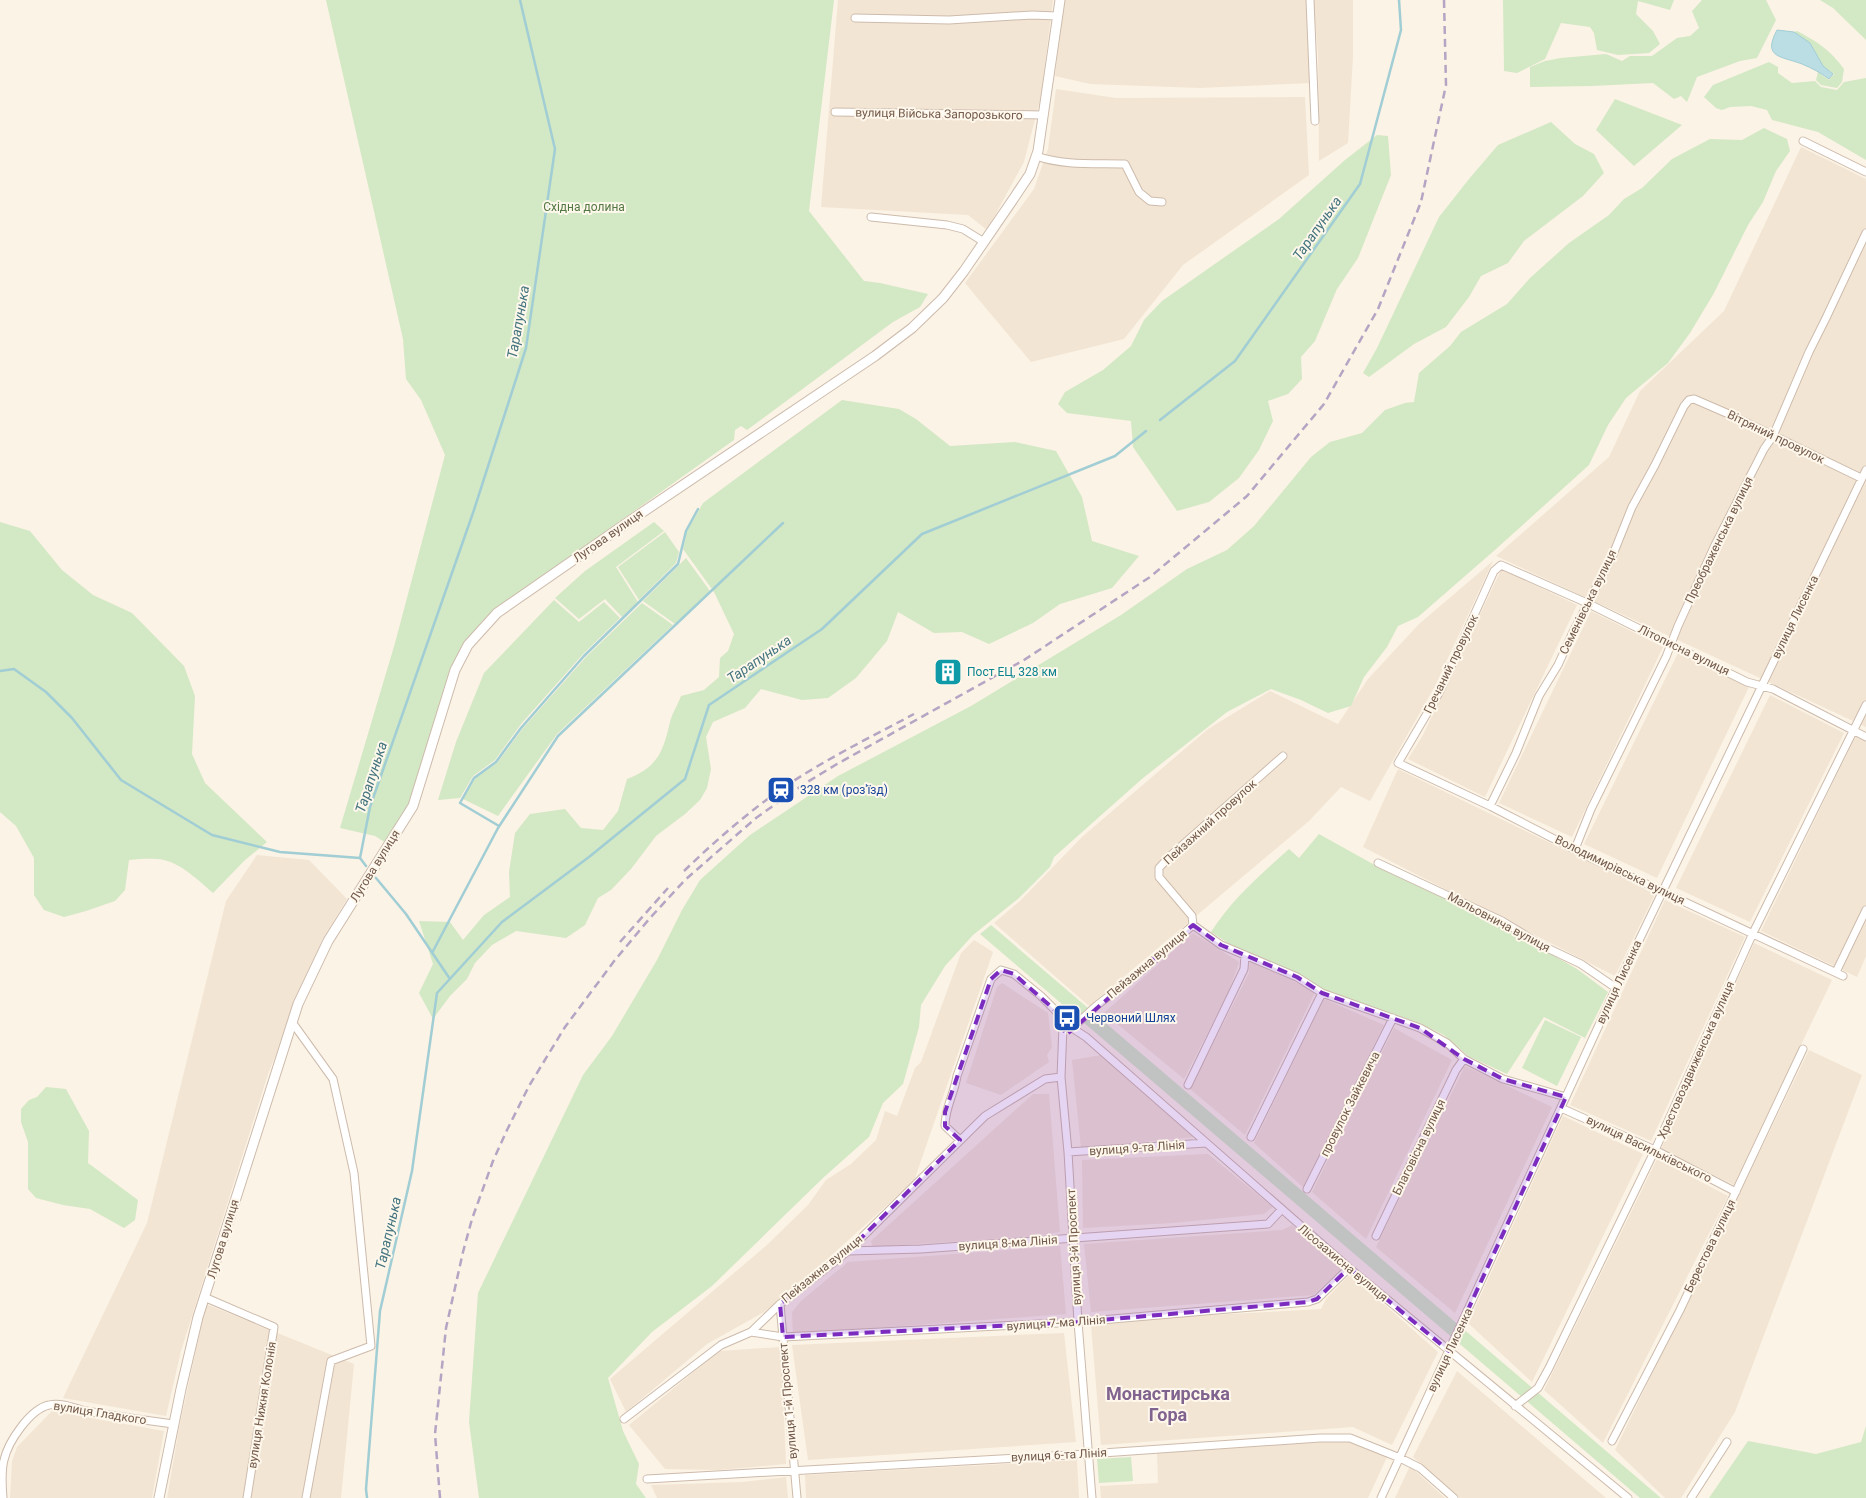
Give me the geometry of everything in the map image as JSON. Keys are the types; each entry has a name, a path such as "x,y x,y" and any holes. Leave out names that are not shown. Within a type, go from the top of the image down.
{"street":[{"path":"871,216 947,225 963,230 984,242 1030,174 1036,156 1060,0"},
{"path":"1310,0 1315,121"},
{"path":"855,18 949,20 1032,15 1057,16"},
{"name":"вулиця Війська Запорозького","path":"835,112 1043,115"},
{"path":"1803,141 1866,172"},
{"path":"1036,156 1066,163 1125,164 1139,192 1150,201 1162,202"},
{"name":"Преображенська вулиця","path":"1575,849 1591,809 1672,644 1678,626 1715,545 1764,449 1773,436 1809,352 1866,233"},
{"name":"Лугова вулиця","path":"159,1498 174,1424 204,1297 298,1004 328,941 413,806 455,670 468,645 497,613 912,328 943,298 984,242"},
{"name":"Вітряний провулок","path":"1689,400 1694,399 1731,415 1862,478"},
{"name":"Семенівська вулиця","path":"1490,806 1516,753 1539,696 1558,665 1587,603 1612,557 1632,507 1684,406 1689,400"},
{"name":"вулиця Лисенка","path":"1381,1498 1616,988 1866,470"},
{"name":"Літописна вулиця","path":"1501,565 1587,603 1747,682 1772,689 1866,737"},
{"name":"Гречаний провулок","path":"1398,763 1439,693 1494,571 1501,565"},
{"name":"Хрестовоздвиженська вулиця","path":"1516,1406 1538,1388 1549,1368 1655,1150 1753,933 1866,705"},
{"name":"Пейзажний провулок","path":"1192,916 1159,877 1160,868 1170,856 1283,756"},
{"name":"Володимирівська вулиця","path":"1398,763 1662,891 1844,976"},
{"name":"Мальовнича вулиця","path":"1378,863 1502,921 1543,946 1581,964 1616,988"},
{"path":"1836,972 1866,910"},
{"name":"Пейзажна вулиця","path":"1072,1028 1096,1006 1145,968 1193,925 1192,916"},
{"path":"1193,925 1222,945 1297,977 1322,994 1393,1018 1437,1036 1464,1059 1503,1079 1566,1096"},
{"path":"1188,1085 1244,969 1245,956"},
{"path":"960,1140 945,1126 945,1112 991,978 1001,970 1014,974 1057,1012 1063,1026"},
{"path":"1251,1137 1322,994"},
{"name":"провулок Зайкевича","path":"1307,1189 1393,1018"},
{"path":"292,1022 333,1079 354,1173 371,1346 331,1361 306,1498"},
{"name":"Лісозахисна вулиця","path":"1063,1026 1072,1028 1086,1037 1349,1268 1628,1498"},
{"name":"вулиця 3-й Проспект","path":"1063,1026 1061,1077 1092,1498"},
{"name":"Берестова вулиця","path":"1612,1441 1680,1310 1803,1049"},
{"name":"Благовісна вулиця","path":"1376,1236 1456,1070 1464,1059"},
{"name":"Пейзажна вулиця","path":"624,1419 721,1345 751,1332 780,1304 848,1251 985,1116 1045,1078 1061,1077"},
{"name":"вулиця Васильківського","path":"1561,1108 1655,1150 1736,1192"},
{"name":"вулиця 9-та Лінія","path":"1068,1152 1206,1143"},
{"name":"вулиця 8-ма Лінія","path":"848,1251 921,1250 1268,1224 1281,1210"},
{"name":"вулиця 7-ма Лінія","path":"751,1332 783,1337 1078,1322 1308,1302 1317,1299 1349,1268"},
{"name":"вулиця Нижня Колонія","path":"204,1297 274,1327 247,1498"},
{"name":"вулиця 1-й Проспект","path":"780,1304 797,1498"},
{"name":"вулиця Гладкого","path":"3,1498 4,1460 8,1450 27,1420 42,1407 60,1404 84,1410 174,1424"},
{"name":"вулиця 6-та Лінія","path":"647,1479 1088,1454 1320,1438 1350,1438 1420,1468 1454,1498"},
{"path":"1691,1498 1727,1442"}],"highlighted area":[{"path":"1193,925 1221,945 1297,977 1322,993 1420,1028 1464,1059 1503,1079 1566,1097 1449,1351 1349,1268 1317,1299 1308,1302 1078,1322 783,1337 780,1304 848,1251 960,1140 945,1126 945,1112 991,979 1001,970 1014,974 1057,1012 1066,1035"}],"shaded area":[{"path":"838,0 1053,0 1041,96 1024,162 987,230 968,215 821,207"},
{"path":"1063,0 1306,0 1310,83 1200,88 1090,84 1055,76"},
{"path":"1313,0 1353,0 1353,56 1348,143 1319,161 1318,54"},
{"path":"1056,89 1116,98 1305,97 1309,175 1183,265 1124,339 1031,362 965,283 1034,189 1048,149"},
{"path":"1801,147 1866,179 1866,727 1496,556 1609,457 1640,391 1724,311"},
{"path":"1493,561 1435,686 1370,801 1341,787 1309,821 1089,1006 994,923 1021,900 1082,837 1208,729 1270,691 1338,724 1368,679 1419,624"},
{"path":"1503,570 1577,605 1485,797 1408,759 1423,735 1500,572"},
{"path":"1591,611 1663,647 1572,837 1499,803"},
{"path":"1678,653 1749,687 1657,878 1584,844"},
{"path":"1770,695 1844,733 1750,922 1676,888"},
{"path":"1855,737 1866,742 1866,956 1857,977 1761,931"},
{"path":"1398,769 1655,894 1615,976 1363,847"},
{"path":"257,855 309,860 347,899 322,940 268,1074 181,1351 166,1416 63,1398 147,1223 226,901"},
{"path":"1665,900 1745,937 1651,1141 1570,1105"},
{"path":"1193,933 1239,962 1228,993 1184,1079 1104,1013"},
{"path":"974,940 993,952 914,1181 815,1270 764,1312 707,1344 626,1412 610,1379 768,1244 808,1205 826,1180 851,1164 876,1140 885,1111 897,1116 915,1068 921,1062 961,953"},
{"path":"1754,943 1832,980 1734,1185 1661,1149"},
{"path":"1250,959 1315,992 1245,1135 1190,1089 1249,973"},
{"path":"1002,983 1048,1013 1052,1047 1047,1055 1049,1062 1001,1095 966,1083 997,987"},
{"path":"1324,999 1384,1025 1303,1187 1254,1143"},
{"path":"1394,1028 1452,1060 1366,1239 1312,1192"},
{"path":"1809,1050 1862,1075 1735,1412 1681,1498 1665,1498 1615,1450"},
{"path":"1102,1055 1195,1137 1081,1148 1072,1060"},
{"path":"1465,1066 1552,1107 1455,1313 1376,1247"},
{"path":"1033,1094 1049,1094 1060,1232 1035,1236 873,1247 871,1241"},
{"path":"1563,1116 1643,1154 1532,1382 1468,1323"},
{"path":"1208,1154 1273,1207 1264,1214 1172,1223 1083,1228 1082,1160"},
{"path":"1657,1159 1728,1196 1603,1443 1544,1390"},
{"path":"1292,1225 1342,1269 1313,1295 1091,1312 1084,1244 1282,1230"},
{"path":"1060,1246 1066,1314 793,1334 792,1312 801,1301 848,1262"},
{"path":"1350,1274 1438,1352 1392,1445 1353,1427 1101,1445 1091,1325 1192,1316 1321,1309 1326,1299"},
{"path":"206,1304 354,1364 341,1498 167,1498 179,1428"},
{"path":"1064,1333 1076,1442 808,1460 792,1345"},
{"path":"781,1347 786,1464 719,1470 665,1469 629,1425 719,1351"},
{"path":"1457,1371 1606,1498 1460,1498 1413,1457"},
{"path":"52,1411 164,1431 152,1498 10,1498 12,1461 17,1447"},
{"path":"1348,1440 1387,1457 1368,1498 1101,1498 1100,1486 1158,1483 1157,1453"},
{"path":"1077,1460 1079,1498 806,1498 805,1475"},
{"path":"1410,1466 1445,1498 1395,1498"},
{"path":"786,1477 788,1498 657,1498 651,1485 743,1482"}],"green space":[{"name":"Східна долина","path":"326,0 834,0 809,211 864,281 928,294 920,307 893,322 747,430 741,426 735,430 734,440 495,610 466,643 409,806 386,843 375,836 340,828 395,643 445,455 421,400 406,379 403,339"},
{"path":"1503,0 1674,0 1670,10 1638,1 1636,14 1653,31 1660,44 1649,53 1618,55 1597,50 1594,33 1590,27 1561,23 1545,59 1517,73 1504,71"},
{"path":"1702,0 1766,0 1776,20 1757,58 1740,61 1697,77 1687,102 1681,96 1674,99 1653,83 1530,87 1530,67 1545,61 1606,54 1622,61 1630,56 1652,56 1677,38 1690,36 1699,28 1692,11"},
{"path":"1820,0 1866,0 1866,40 1833,8"},
{"path":"1797,31 1823,47 1844,69 1842,82 1837,88 1821,85 1816,80 1818,72 1829,80 1834,74 1823,66 1810,43 1794,32"},
{"path":"1769,62 1778,67 1778,73 1792,83 1815,81 1821,87 1837,90 1844,82 1866,78 1866,160 1818,132 1772,120 1767,110 1751,106 1730,107 1722,110 1716,108 1704,97 1713,85"},
{"path":"1615,99 1682,125 1634,166 1596,130"},
{"path":"1551,122 1575,144 1594,154 1604,173 1583,196 1524,241 1508,263 1481,276 1469,297 1446,327 1414,344 1369,377 1363,373 1377,348 1439,217 1498,145"},
{"path":"1764,128 1787,139 1790,151 1776,171 1763,202 1748,225 1714,293 1690,333 1668,363 1626,398 1608,425 1589,465 1418,617 1398,626 1387,647 1364,677 1351,706 1328,713 1301,700 1271,689 1227,712 1143,778 1054,857 1050,867 1019,898 973,935 945,966 921,1005 919,1027 903,1084 883,1103 869,1137 824,1177 712,1286 652,1332 608,1378 623,1431 639,1464 636,1484 646,1498 479,1498 469,1422 478,1293 583,1075 612,1036 657,960 682,910 700,880 750,835 838,776 971,706 1121,615 1187,569 1227,550 1254,526 1311,457 1330,442 1362,433 1385,410 1414,402 1419,373 1450,346 1461,332 1507,304 1530,278 1569,243 1609,215 1624,199 1642,188 1672,159 1710,139 1742,140"},
{"path":"1377,135 1388,136 1391,175 1358,258 1337,289 1315,341 1301,357 1302,379 1288,394 1268,401 1273,421 1259,450 1239,478 1209,502 1177,511 1133,447 1131,421 1067,413 1058,404 1065,392 1103,370 1131,346 1144,320 1162,301 1279,219 1345,160"},
{"path":"842,400 899,409 916,419 950,446 1015,442 1056,451 1082,497 1092,541 1139,556 1112,588 1060,604 1033,623 989,644 962,632 934,633 898,612 887,641 856,678 828,698 802,700 761,689 745,708 713,722 706,737 711,769 707,788 700,800 656,836 631,869 611,890 598,898 585,925 566,938 516,931 492,945 475,963 467,979 450,996 433,1019 419,993 433,964 419,921 450,922 463,940 484,915 510,897 509,872 515,833 530,814 565,809 581,828 603,830 618,811 627,779 646,769 658,757 665,742 672,715 681,696 704,690 719,677 720,658 728,651 734,634 714,592 683,549 687,531 703,503"},
{"path":"0,522 30,531 62,570 93,595 132,613 184,666 195,696 192,754 205,783 267,842 245,860 213,893 177,865 164,860 147,859 129,860 125,890 115,901 86,911 64,917 44,910 34,895 34,858 16,826 0,812"},
{"path":"654,522 664,531 616,567 638,602 622,617 605,599 579,619 555,598 585,571"},
{"path":"665,532 679,552 676,563 639,600 618,567"},
{"path":"686,558 710,591 675,624 643,601"},
{"path":"554,600 579,622 604,602 620,618 583,654 521,724 495,760 473,776 460,798 438,800 456,742 484,673"},
{"path":"642,603 673,625 557,734 498,816 463,799 476,777 497,763 524,727 586,657"},
{"path":"1319,834 1380,868 1494,921 1577,969 1608,992 1585,1038 1544,1017 1507,1074 1468,1056 1444,1035 1419,1023 1323,990 1295,973 1234,947 1211,932 1228,909 1268,868 1289,849 1299,858"},
{"path":"991,925 1661,1498 1640,1498 980,934"},
{"path":"1545,1020 1581,1037 1557,1086 1522,1068"},
{"path":"46,1087 66,1089 89,1131 88,1163 138,1200 135,1220 124,1228 90,1209 36,1198 28,1189 28,1142 21,1122 21,1109 29,1100 37,1097"},
{"path":"1866,1426 1866,1498 1709,1498 1748,1441 1816,1454 1861,1442"},
{"path":"1131,1457 1133,1481 1099,1483 1097,1459"}],"water":[{"path":"1777,30 1794,32 1810,43 1823,66 1833,74 1829,79 1809,67 1776,54 1772,46"}],"waterway":[{"name":"Тарапунька","path":"366,866 360,858 370,807 474,510 526,348 555,149 520,0"},
{"name":"Тарапунька","path":"1160,420 1235,361 1360,184 1401,30 1399,0"},
{"name":"Тарапунька","path":"367,1498 366,1489 380,1311 412,1171 437,993 502,922 589,857 685,779 709,705 822,629 922,534 1115,456 1146,431"},
{"path":"499,826 460,803 474,778 496,762 521,728 584,656 678,564 686,531 698,509"},
{"path":"432,953 498,828 558,736 783,523"},
{"path":"0,671 14,669 46,692 72,718 121,780 212,835 280,852 360,858"},
{"name":"Тарапунька","path":"376,878 406,914 450,979"}],"railway":[{"path":"440,1498 435,1434 446,1328 463,1252 472,1219 493,1161 507,1130 529,1086 565,1027 615,960 650,918 685,880 756,818 804,784 837,764 1024,660 1150,577 1247,496 1324,404 1378,309 1421,202 1446,85 1444,0"},
{"path":"684,871 730,829 796,779 914,714"},
{"path":"620,942 668,888"}],"place":[{"name":"Пост ЕЦ, 328 км","path":"948,672"},
{"name":"328 км (роз'їзд)","path":"781,790"},
{"name":"Червоний Шлях","path":"1067,1018"}],"district":[{"name":"Монастирська Гора","path":"1168,1404"}]}
